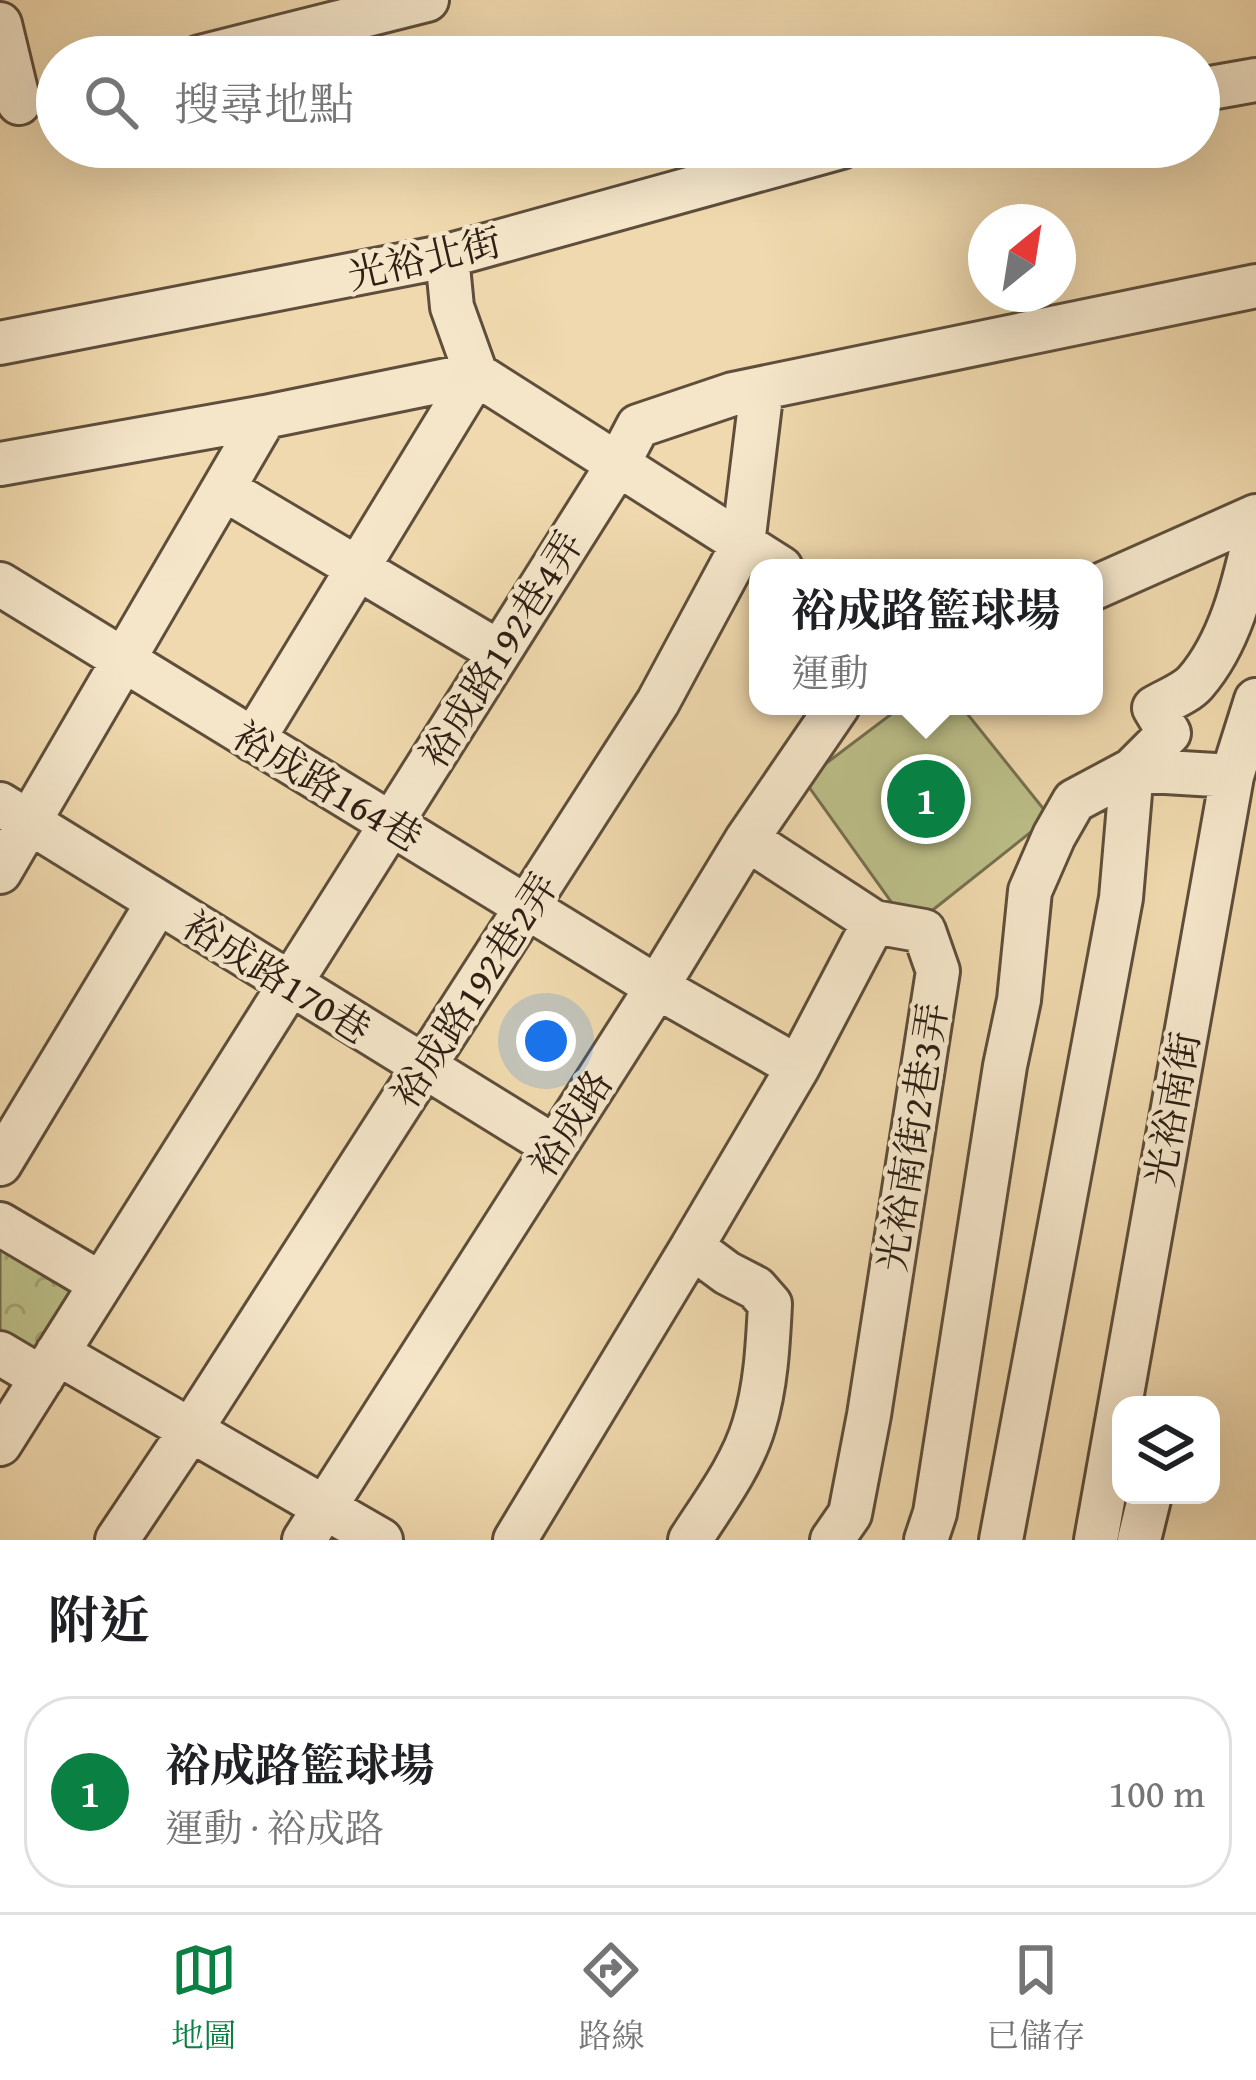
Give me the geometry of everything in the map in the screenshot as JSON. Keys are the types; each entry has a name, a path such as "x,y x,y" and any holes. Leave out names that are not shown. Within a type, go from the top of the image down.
{"street":[{"path":"284,36 427,0"},
{"path":"0,24 25,101"},
{"path":"1220,86 1256,80"},
{"name":"光裕北街","path":"0,343 447,256 765,168"},
{"path":"447,256 452,308 476,374 767,559"},
{"name":"裕成路192巷4弄","path":"0,1444 638,426 733,394 1256,286"},
{"path":"0,464 476,374"},
{"path":"253,740 476,374"},
{"path":"743,544 762,388"},
{"path":"0,872 15,813 125,661 266,417"},
{"path":"224,489 499,652"},
{"path":"1103,584 1256,516"},
{"path":"926,1540 935,1513 1019,1000 1030,891 1074,801 1132,770 1169,734 1154,708 1193,686 1216,650 1240,598 1250,590 1256,531"},
{"name":"裕成路192巷2弄","path":"117,1540 658,702 743,544"},
{"name":"裕成路164巷","path":"0,584 657,987 798,1067"},
{"name":"光裕南街","path":"1126,1396 1232,776 1256,700"},
{"name":"裕成路","path":"314,1524 747,839 832,715"},
{"path":"1132,770 1232,776"},
{"path":"1001,1540 1120,898 1132,770"},
{"name":"裕成路170巷","path":"15,813 555,1147"},
{"name":"光裕南街2巷3弄","path":"747,839 874,922 924,931 938,970 869,1415 850,1514 832,1540"},
{"path":"0,1164 158,902"},
{"path":"515,1540 798,1067 874,922"},
{"path":"0,1224 100,1283"},
{"path":"690,1540 733,1472 754,1427 766,1364 770,1304 757,1288 692,1247"},
{"path":"0,1353 50,1366 192,1428 314,1524 381,1540"},
{"name":"光裕南街","path":"1096,1540 1112,1464"},
{"path":"1139,1540 1148,1504"}],"green space":[{"path":"890,715 968,715 1050,817 910,928 804,780"},
{"path":"0,1243 77,1285 29,1363 0,1344"}],"place":[{"name":"裕成路籃球場","path":"926,799"}]}
